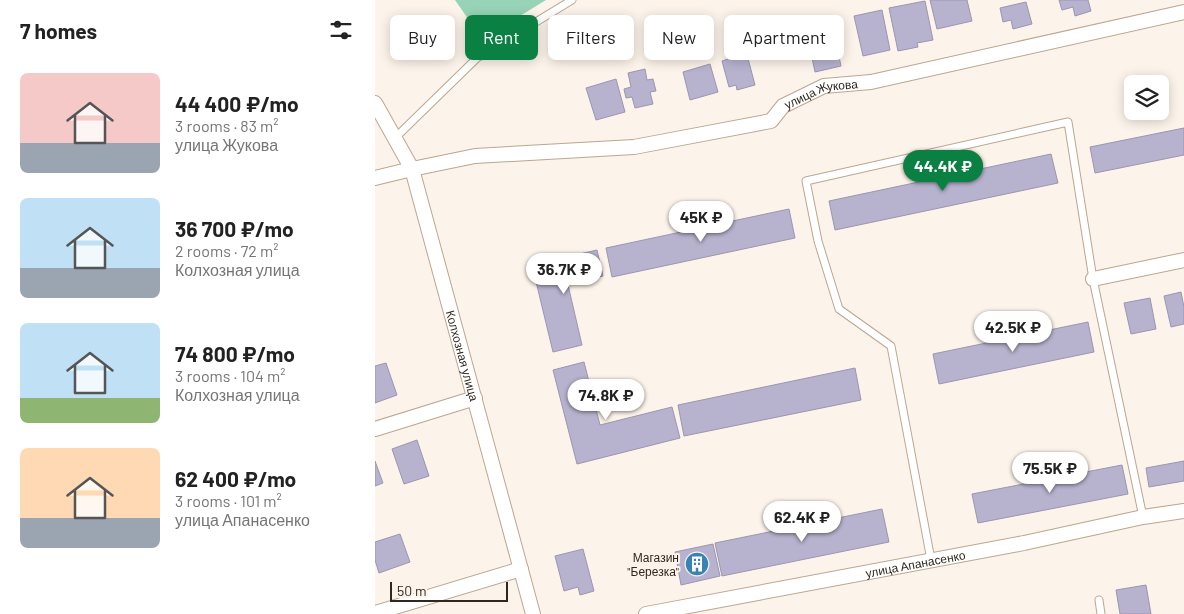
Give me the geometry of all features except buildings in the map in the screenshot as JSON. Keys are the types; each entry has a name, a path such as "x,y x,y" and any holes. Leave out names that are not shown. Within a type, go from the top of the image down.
{"street":[{"name":"улица Жукова","path":"375,178 412,168 475,156 634,147 771,121 783,106 824,86 871,82 1184,12"},
{"name":"Колхозная улица","path":"375,103 412,168 533,614"},
{"path":"1093,279 1184,260"},
{"path":"375,429 475,398"},
{"name":"улица Апанасенко","path":"645,614 931,560 1143,517 1184,511"},
{"path":"375,613 521,569"}],"lane":[{"path":"395,138 477,58 572,0"},
{"path":"931,560 891,346 839,309 818,241 806,181 1068,122 1093,279 1143,517"},
{"path":"1099,600 1101,614"}],"green space":[{"path":"455,0 546,0 521,15 465,15"}],"place":[{"name":"Магазин \"Березка\"","path":"697,564"}]}
